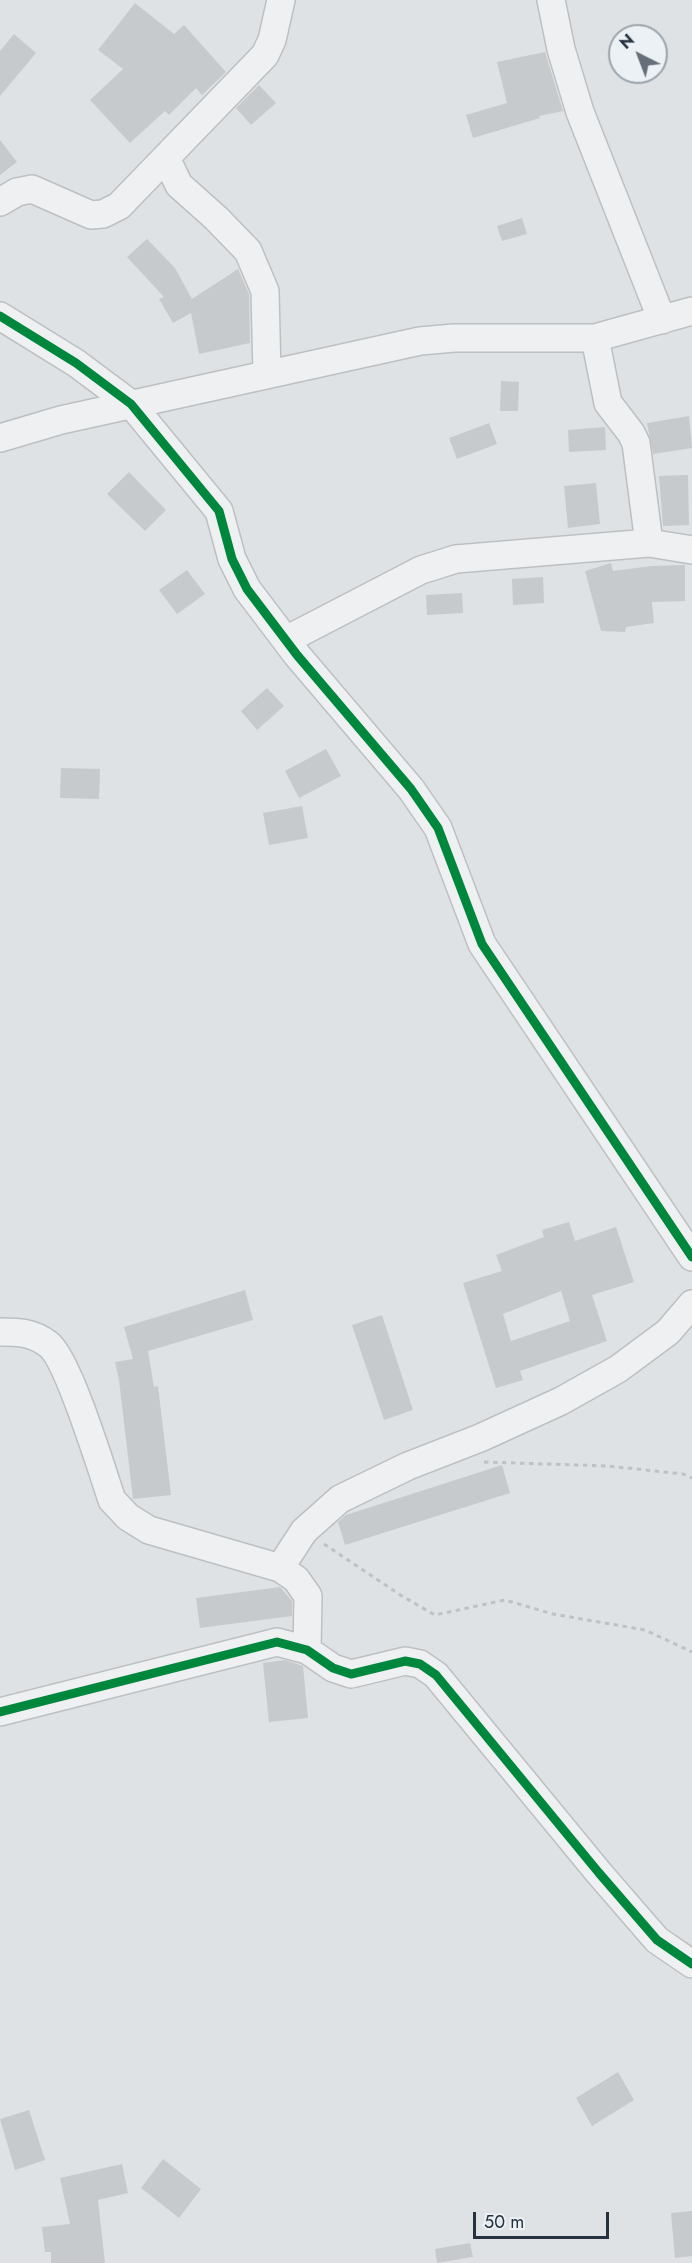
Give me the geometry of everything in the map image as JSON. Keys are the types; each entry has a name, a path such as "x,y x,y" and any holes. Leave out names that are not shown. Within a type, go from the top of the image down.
{"street":[{"path":"0,202 17,192 32,189 91,214 103,214 119,206 265,55 272,40 281,0"},
{"path":"551,0 561,50 580,112 662,320"},
{"path":"166,158 179,185 248,251 265,291 267,375"},
{"path":"0,438 61,420 420,341 454,338 595,338 692,311"},
{"path":"0,316 76,363 131,404 219,511 232,560 247,589 286,640 411,789 438,828 482,944 692,1257"},
{"path":"595,338 608,403 636,443 649,543"},
{"path":"286,640 421,570 456,559 649,543 692,550"},
{"path":"280,1568 304,1531 340,1499 408,1466 480,1438 561,1401 618,1369 668,1332 692,1304"},
{"path":"0,1332 23,1332 50,1344 66,1370 112,1500 128,1517 148,1530 280,1568 296,1579 308,1596 307,1650"},
{"path":"0,1712 277,1642 307,1650 333,1668 351,1674 405,1662 420,1664 436,1675 598,1873 650,1932 673,1952 692,1964"}],"path":[{"path":"483,1462 608,1466 683,1474 692,1478"},
{"path":"304,1531 402,1596 435,1615 505,1600 553,1614 645,1630 692,1652"}],"building":[{"path":"135,3 174,34 184,25 226,72 202,95 196,88 169,115 165,111 130,143 90,100 123,69 98,50"},
{"path":"14,34 36,53 0,96 0,51"},
{"path":"545,52 563,111 539,116 540,118 473,138 466,115 507,103 497,62"},
{"path":"259,85 276,103 251,125 236,108"},
{"path":"0,140 17,162 0,175"},
{"path":"522,218 527,234 502,241 497,226"},
{"path":"147,239 175,268 192,299 238,269 249,294 250,343 199,354 191,313 173,323 159,299 164,297 127,257"},
{"path":"501,381 519,382 518,411 500,411"},
{"path":"689,416 692,448 653,454 647,423"},
{"path":"489,423 497,444 457,459 449,438"},
{"path":"605,427 606,450 569,452 568,430"},
{"path":"129,472 166,510 145,531 107,494"},
{"path":"688,475 689,525 663,526 659,476"},
{"path":"596,483 600,524 568,528 564,486"},
{"path":"611,563 613,571 685,565 685,601 652,602 654,623 626,627 625,632 601,631 585,571"},
{"path":"187,570 205,594 177,614 159,590"},
{"path":"543,577 544,603 513,605 512,579"},
{"path":"462,593 463,613 427,615 426,595"},
{"path":"267,688 284,706 257,730 241,711"},
{"path":"326,749 341,776 299,798 285,771"},
{"path":"61,768 100,769 99,799 60,798"},
{"path":"302,806 308,838 269,845 263,813"},
{"path":"569,1222 575,1241 616,1227 634,1282 592,1295 607,1341 520,1371 523,1380 496,1388 463,1283 502,1271 496,1255 544,1237 542,1230","holes":["561,1291 570,1321 511,1341 503,1314"]},
{"path":"245,1290 253,1320 148,1351 154,1387 158,1386 171,1495 133,1499 115,1362 133,1359 124,1327"},
{"path":"382,1315 413,1410 384,1420 352,1325"},
{"path":"502,1465 510,1493 345,1545 338,1522 346,1515"},
{"path":"280,1587 292,1601 292,1616 200,1628 196,1598"},
{"path":"285,1660 303,1666 308,1718 269,1722 263,1663"},
{"path":"618,2072 634,2100 592,2126 576,2098"},
{"path":"29,2110 45,2160 15,2170 0,2119"},
{"path":"163,2159 201,2189 179,2218 141,2188"},
{"path":"122,2164 128,2193 98,2200 105,2263 51,2263 51,2252 45,2252 42,2227 70,2224 60,2178"},
{"path":"692,2211 692,2256 675,2258 671,2213"},
{"path":"470,2243 473,2257 437,2263 435,2249"}],"cycle path":[{"path":"0,316 76,363 131,404 219,511 232,559 247,589 297,655 411,789 438,828 482,944 692,1257"},
{"path":"0,1712 277,1642 307,1650 333,1668 351,1674 405,1661 420,1664 436,1675 657,1940 692,1964"}]}
